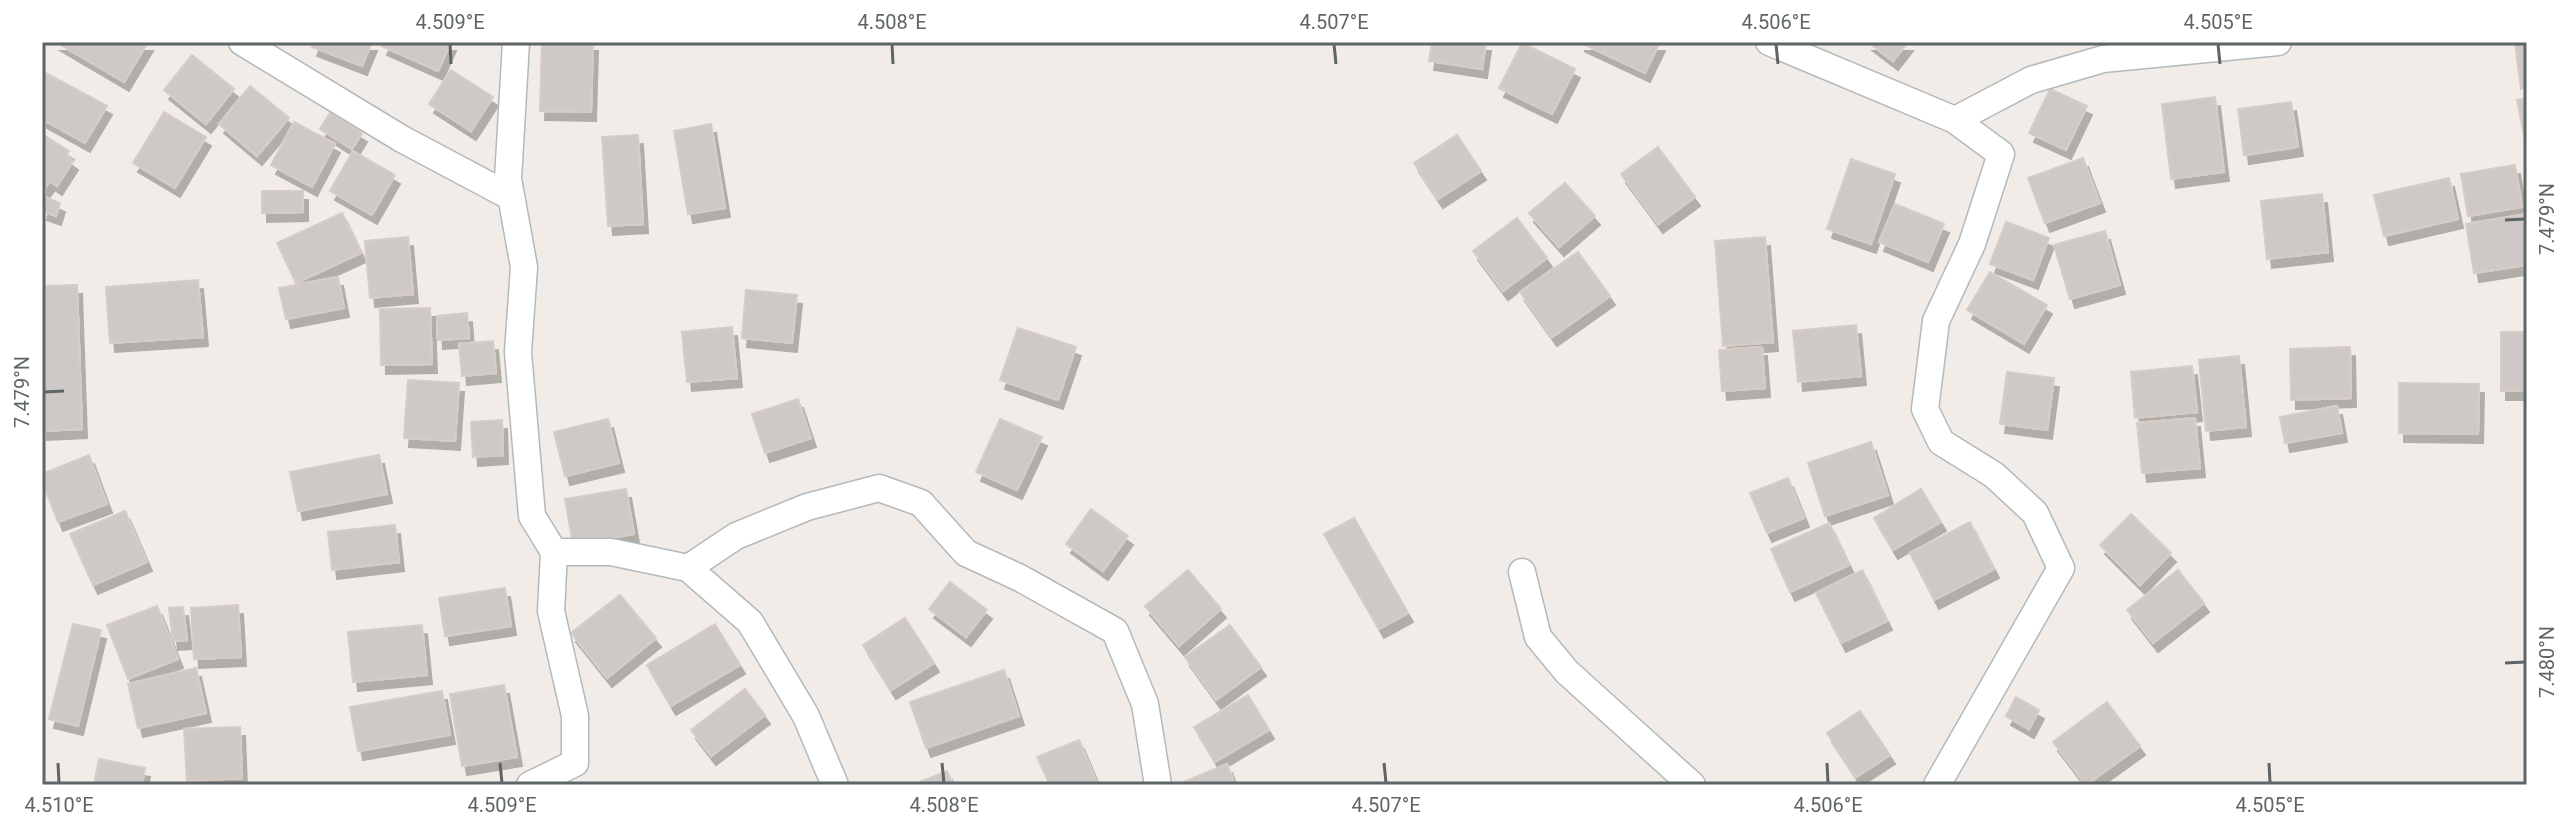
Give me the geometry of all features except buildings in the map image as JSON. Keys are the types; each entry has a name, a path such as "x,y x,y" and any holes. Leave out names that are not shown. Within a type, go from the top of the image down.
{"street":[{"path":"242,42 402,139 511,197"},
{"path":"516,42 508,179 524,267 518,352 532,516 554,552 551,611 575,716 575,763 530,785"},
{"path":"1769,42 1955,120 2001,154 1972,244 1936,321 1925,409 1941,442 1994,475 2035,513 2061,568 1937,785"},
{"path":"1955,120 2031,80 2103,59 2278,42"},
{"path":"688,568 736,536 807,507 879,488 921,503 966,553 1020,578 1115,631 1145,704 1158,785"},
{"path":"554,552 611,552 688,568 750,622 806,716 835,785"},
{"path":"1522,572 1538,637 1567,672 1692,785"}]}
